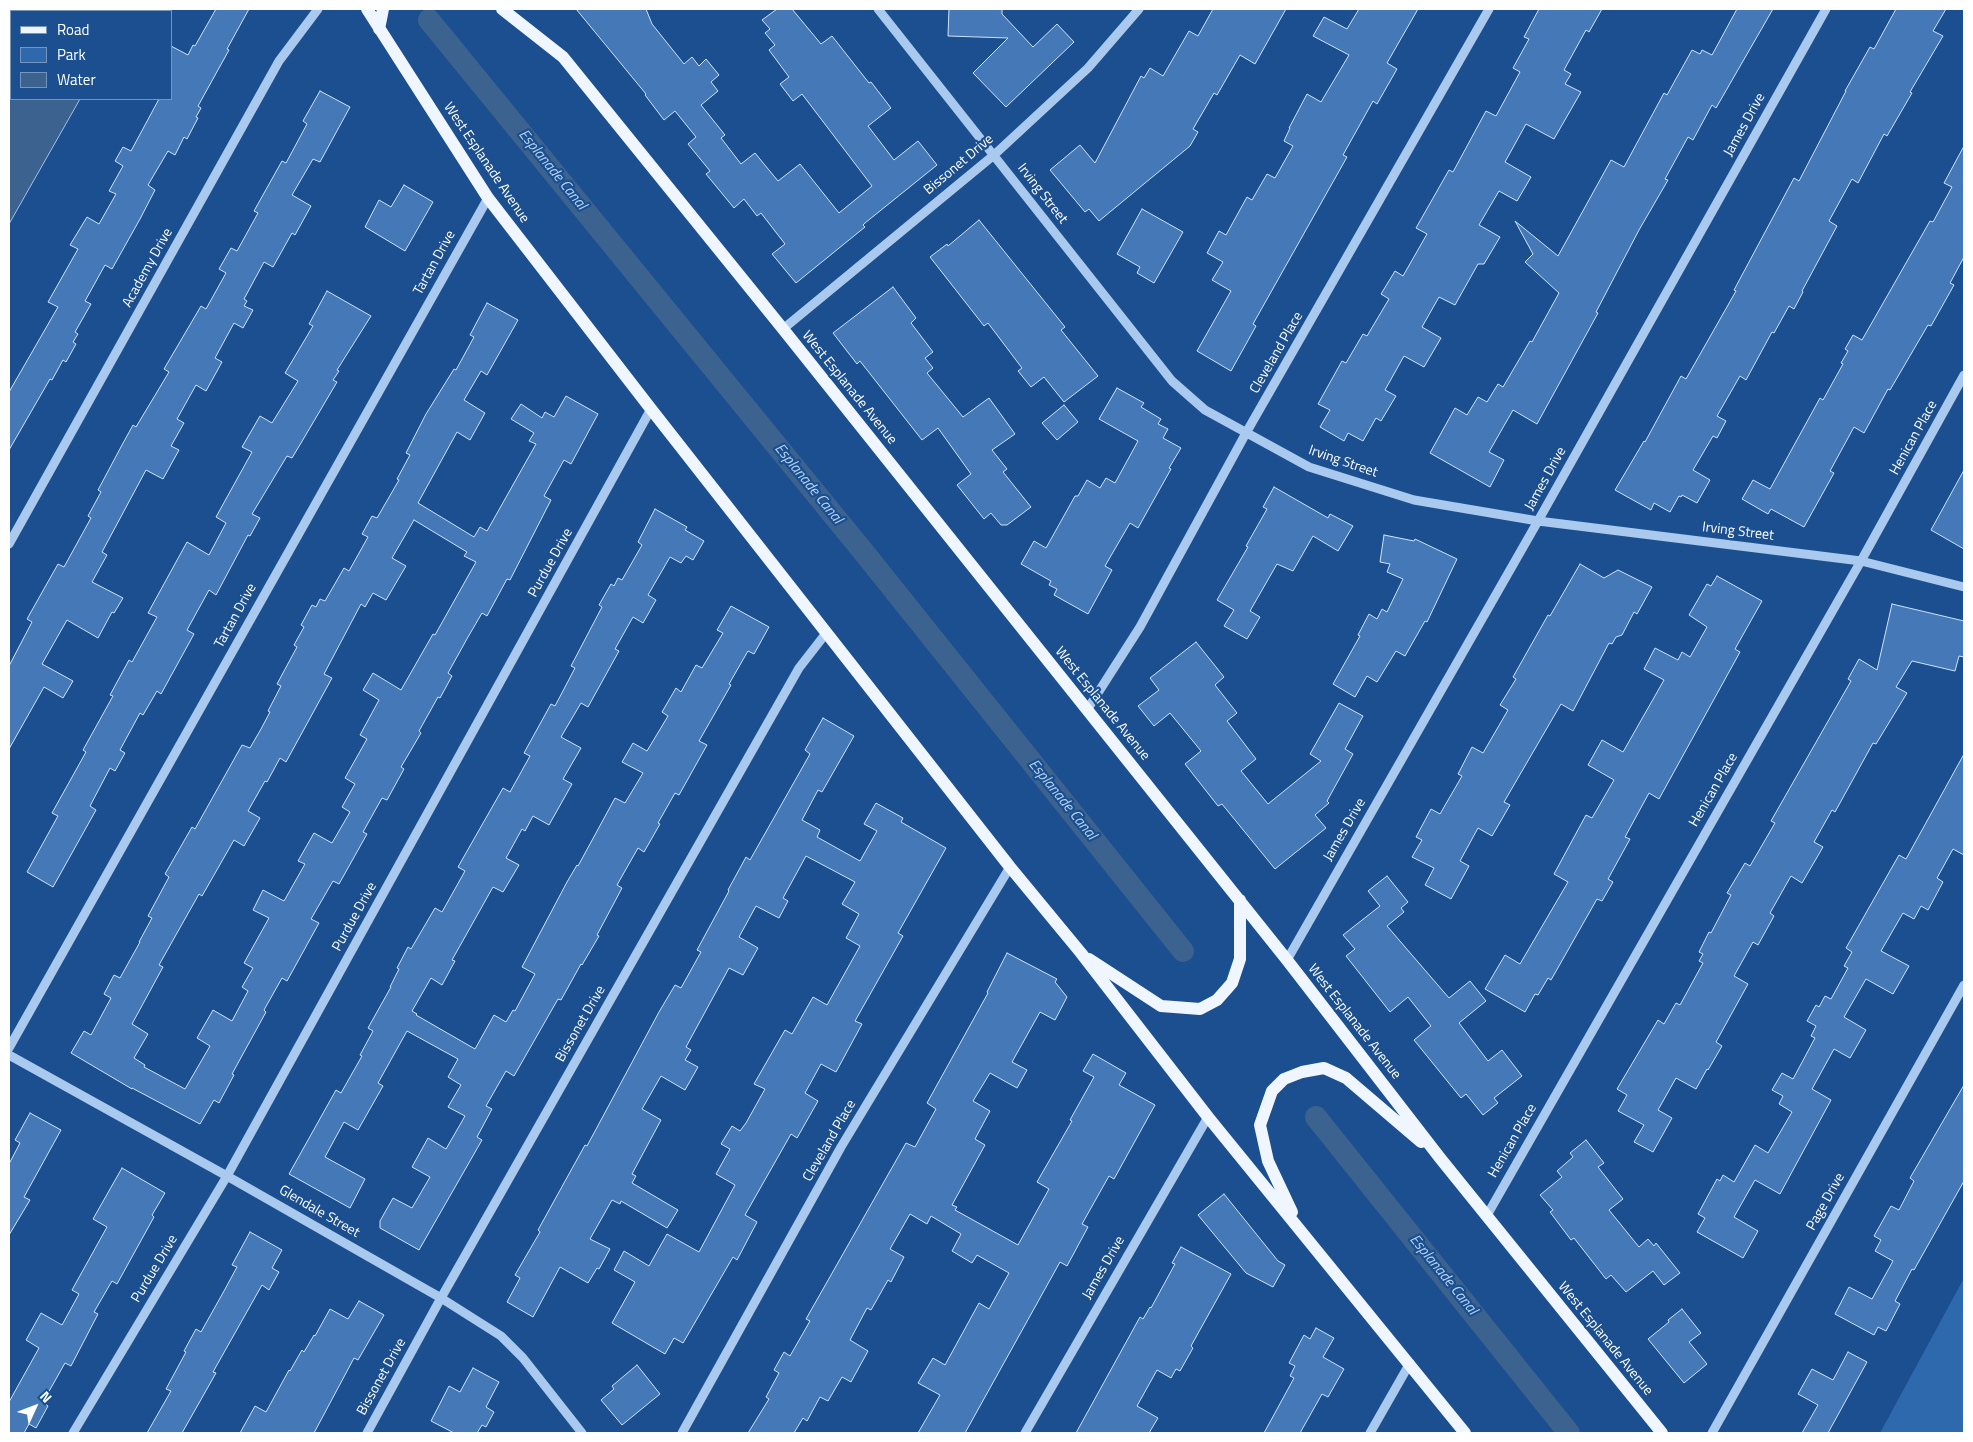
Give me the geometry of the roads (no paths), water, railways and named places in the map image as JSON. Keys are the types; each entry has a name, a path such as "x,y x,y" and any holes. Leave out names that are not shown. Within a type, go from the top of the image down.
{"main road":[{"name":"West Esplanade Avenue","path":"367,9 488,198 1010,867 1081,953 1208,1117 1466,1433"},
{"path":"379,29 383,9"},
{"name":"West Esplanade Avenue","path":"502,9 563,57 783,328 1240,900 1486,1217 1662,1433"},
{"path":"1081,953 1161,1006 1200,1009 1217,1000 1232,983 1240,959 1240,900"},
{"path":"1300,1230 1268,1161 1260,1125 1272,1091 1284,1079 1302,1072 1324,1068 1346,1078 1440,1158"}],"street":[{"name":"Academy Drive","path":"9,544 279,61 318,9"},
{"name":"Irving Street","path":"879,9 1172,381 1204,410 1309,467 1414,500 1538,521 1861,561 1964,587"},
{"name":"Bissonet Drive","path":"783,328 994,155 1088,68 1139,9"},
{"name":"Cleveland Place","path":"1087,710 1140,627 1246,433 1489,9"},
{"name":"James Drive","path":"1287,960 1538,521 1826,9"},
{"name":"Tartan Drive","path":"9,1048 488,198"},
{"name":"Henican Place","path":"1486,1217 1861,561 1964,375"},
{"name":"Purdue Drive","path":"74,1433 227,1176 651,409"},
{"name":"Bissonet Drive","path":"367,1433 799,668 827,632"},
{"name":"Cleveland Place","path":"682,1433 841,1147 1010,867"},
{"name":"Page Drive","path":"1712,1433 1964,985"},
{"name":"Glendale Street","path":"9,1055 442,1298 501,1336 523,1358 582,1433"},
{"name":"James Drive","path":"1025,1433 1208,1117"},
{"path":"1370,1433 1410,1363"}],"water":[{"path":"9,9 130,9 10,10 10,100 79,100 9,224"}],"waterway":[{"name":"Esplanade Canal","path":"429,20 866,555 1183,951"},
{"name":"Esplanade Canal","path":"1316,1117 1569,1433"}]}
